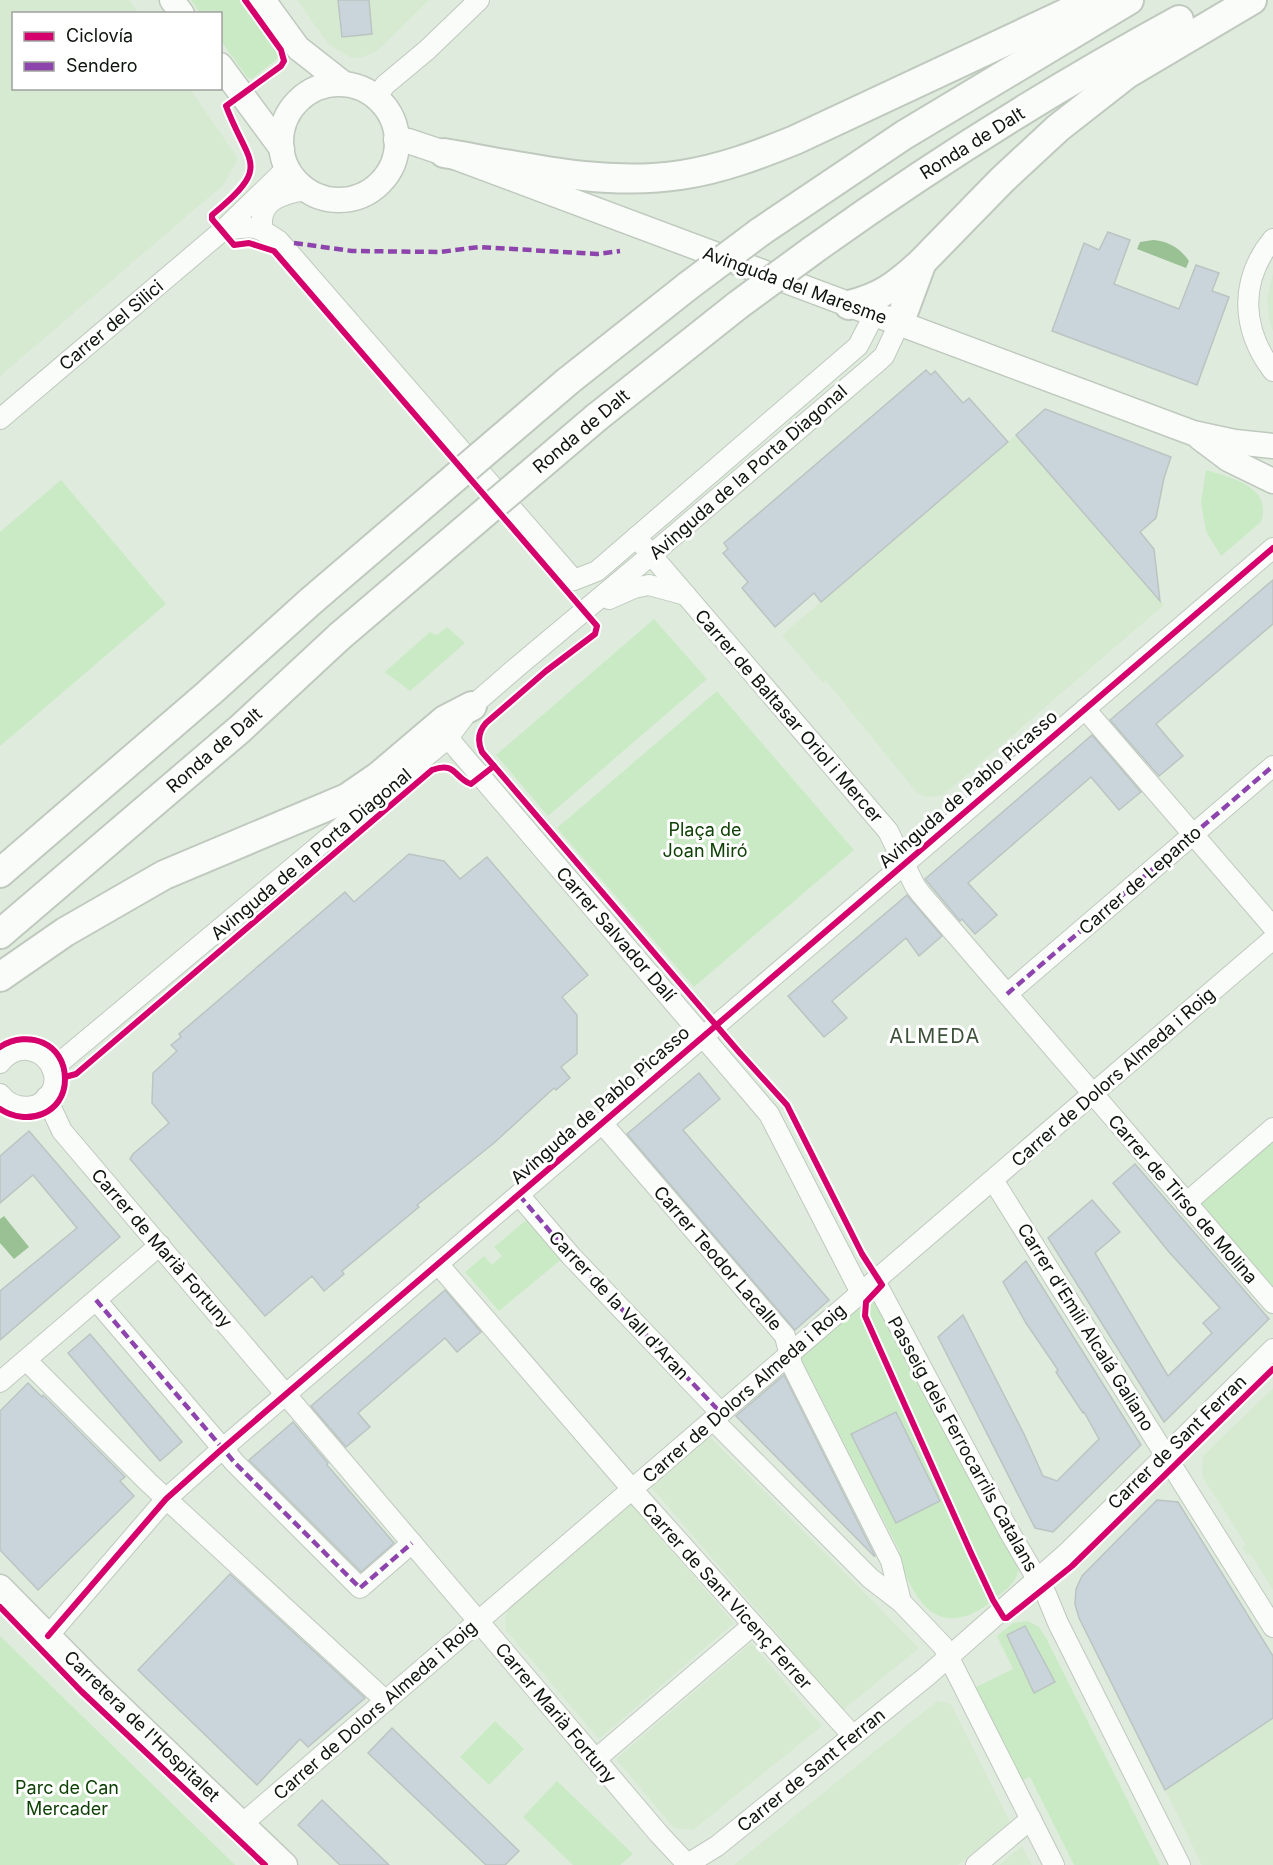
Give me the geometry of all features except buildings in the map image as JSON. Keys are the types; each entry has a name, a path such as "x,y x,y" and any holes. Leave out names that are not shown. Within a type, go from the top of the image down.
{"highway":[{"path":"444,153 606,178 657,177 709,169 752,157 795,140 1094,0"},
{"path":"0,873 209,693 311,601 568,381 688,286 760,232 904,135 1129,0"},
{"name":"Ronda de Dalt","path":"0,934 240,729 340,636 597,417 738,305 916,178 1084,73 1216,0"},
{"path":"922,262 889,291 868,300 874,315 922,262 1030,154 1099,94 1157,55 1252,0"},
{"path":"0,977 65,932 164,875 347,798 379,776 445,720 472,706"}],"main road":[{"path":"222,68 284,159 295,180 306,190 323,198 350,199 374,188 386,174 394,158 396,140 392,121 383,105 361,89 344,84 298,48 263,0"},
{"path":"284,159 282,135 285,120 297,102 308,93 322,87 344,84"},
{"name":"Avinguda del Maresme","path":"396,140 408,141 444,153 1193,433"},
{"path":"1193,433 1235,442 1273,446"},
{"path":"1193,433 1228,459 1273,481"},
{"name":"Carretera de l'Hospitalet","path":"0,1587 285,1865"}],"street":[{"path":"376,98 385,85 427,50 479,0"},
{"name":"Carrer del Silici","path":"0,419 222,231 284,159"},
{"path":"263,230 261,215 264,209 287,193 306,190"},
{"path":"222,231 248,227 263,230 286,249 574,580"},
{"path":"1273,239 1259,259 1247,291 1248,311 1254,338 1273,370"},
{"name":"Avinguda de la Porta Diagonal","path":"561,630 577,607 580,592 574,580 597,571 858,346 874,315"},
{"name":"Avinguda de la Porta Diagonal","path":"52,1069 448,738 472,706 884,356 874,315"},
{"name":"Carrer de Baltasar Oriol i Mercer","path":"636,537 888,831 915,886 1093,1094"},
{"name":"Avinguda de Pablo Picasso","path":"48,1636 166,1499 222,1449 1273,548"},
{"name":"Avinguda de la Porta Diagonal","path":"585,610 643,585 657,586 686,595"},
{"path":"1085,709 1273,927"},
{"name":"Carrer Salvador Dalí","path":"448,738 769,1114 868,1287"},
{"name":"Carrer de Lepanto","path":"1007,994 1273,766"},
{"name":"Carrer de Dolors Almeda i Roig","path":"243,1824 1273,939"},
{"path":"0,1061 14,1052 29,1050 45,1057 52,1069 54,1086 41,1102 28,1108 12,1105 2,1100"},
{"name":"Carrer de Tirso de Molina","path":"1093,1094 1273,1303"},
{"name":"Carrer de Marià Fortuny","path":"46,1097 62,1131 286,1394"},
{"name":"Carrer Teodor Lacalle","path":"602,1123 784,1336 792,1365 891,1561 901,1602"},
{"path":"1186,1203 1273,1128"},
{"name":"Carrer d'Emili Alcalá Galiano","path":"993,1180 1273,1627"},
{"name":"Carrer de la Vall d'Aran","path":"519,1195 717,1417"},
{"path":"0,1382 160,1245"},
{"name":"Carrer de Sant Vicenç Ferrer","path":"438,1264 633,1489 853,1737"},
{"name":"Passeig dels Ferrocarrils Catalans","path":"868,1287 1046,1594 1058,1623 1180,1865"},
{"path":"96,1300 222,1449 360,1588 412,1543"},
{"name":"Carrer de Sant Ferran","path":"687,1865 717,1846 949,1657 1068,1552 1273,1349"},
{"path":"26,1360 166,1499 386,1701"},
{"name":"Carrer Marià Fortuny","path":"286,1394 687,1865"},
{"path":"717,1417 870,1578 901,1602 943,1646 1054,1865"},
{"path":"596,1759 753,1625"},
{"path":"976,1865 1031,1819"}],"shaded area":[{"path":"0,0 129,0 137,12 12,12 12,90 191,90 238,159 223,185 0,376"},
{"path":"297,0 429,0 377,51 360,58 350,57 329,45"},
{"path":"1153,240 1169,244 1182,252 1189,261 1186,268 1137,249 1140,242"},
{"path":"1273,273 1273,332 1267,298"},
{"path":"1016,435 1164,605 943,795 927,797 917,793 826,681 823,683 782,635"},
{"path":"4,1216 29,1247 14,1259 0,1243 0,1219"},
{"path":"1273,1388 1273,1590 1250,1553 1247,1555 1242,1547 1246,1545 1202,1476 1203,1456"},
{"path":"710,1437 919,1648 843,1710 651,1487"},
{"path":"1157,1500 1273,1656 1273,1865 1202,1865 1077,1611 1076,1589 1082,1576"},
{"path":"631,1504 734,1623 599,1739 505,1629 507,1611"},
{"path":"751,1643 822,1726 693,1830 674,1828 616,1759"},
{"path":"937,1701 951,1704 1010,1822 958,1865 734,1865"},
{"path":"1022,1846 1032,1865 999,1865"}],"green space":[{"path":"191,0 243,0 283,54 252,79 248,78 222,42 222,12 199,12"},
{"path":"1206,470 1247,485 1261,500 1263,510 1261,522 1221,556 1206,531 1201,502"},
{"path":"61,480 166,604 0,746 0,532"},
{"path":"654,619 707,679 548,816 496,755"},
{"path":"447,627 465,643 410,691 385,672 430,632 437,635"},
{"name":"Plaça de Joan Miró","path":"717,691 854,850 694,987 557,828"},
{"path":"1273,1141 1273,1297 1200,1211 1199,1200"},
{"path":"530,1217 564,1257 499,1311 465,1272 484,1256 492,1265 502,1256 494,1247"},
{"path":"869,1297 876,1299 1019,1568 1016,1578 1006,1589 978,1611 959,1618 941,1616 932,1612 911,1587 896,1555 900,1552 806,1369 802,1371 798,1356"},
{"path":"1028,1621 1039,1627 1046,1638 1160,1865 1074,1865 1030,1777 1021,1781 974,1688 1013,1669 997,1636 1013,1623"},
{"name":"Parc de Can Mercader","path":"0,1636 235,1865 0,1865"},
{"path":"495,1721 524,1749 489,1785 460,1757"},
{"path":"557,1781 633,1854 620,1865 573,1865 523,1817"}],"marked path":[{"path":"294,243 352,251 440,252 479,247 597,254 620,251"},
{"path":"1007,994 1273,766"},
{"path":"519,1195 571,1256 721,1413"},
{"path":"96,1300 235,1463 360,1588 412,1543"}],"cycle path":[{"path":"245,0 281,50 284,61 281,66 226,106 248,154 249,174 243,185 212,215 212,219 234,245 249,243 274,251 597,626 595,634 546,671 486,723 479,737 482,752 787,1105 862,1254 882,1285 866,1302 865,1316 971,1553 1004,1618 1007,1618 1072,1566 1273,1369"},
{"path":"48,1636 166,1499 222,1449 1273,548"},
{"path":"65,1077 76,1074 432,770 450,769 471,784 494,766"},
{"path":"0,1047 22,1039 43,1043 59,1056 65,1079 59,1101 43,1114 22,1117 0,1109"},
{"path":"0,1607 81,1691 265,1865"}],"district":[{"name":"ALMEDA","path":"935,1036"}]}
